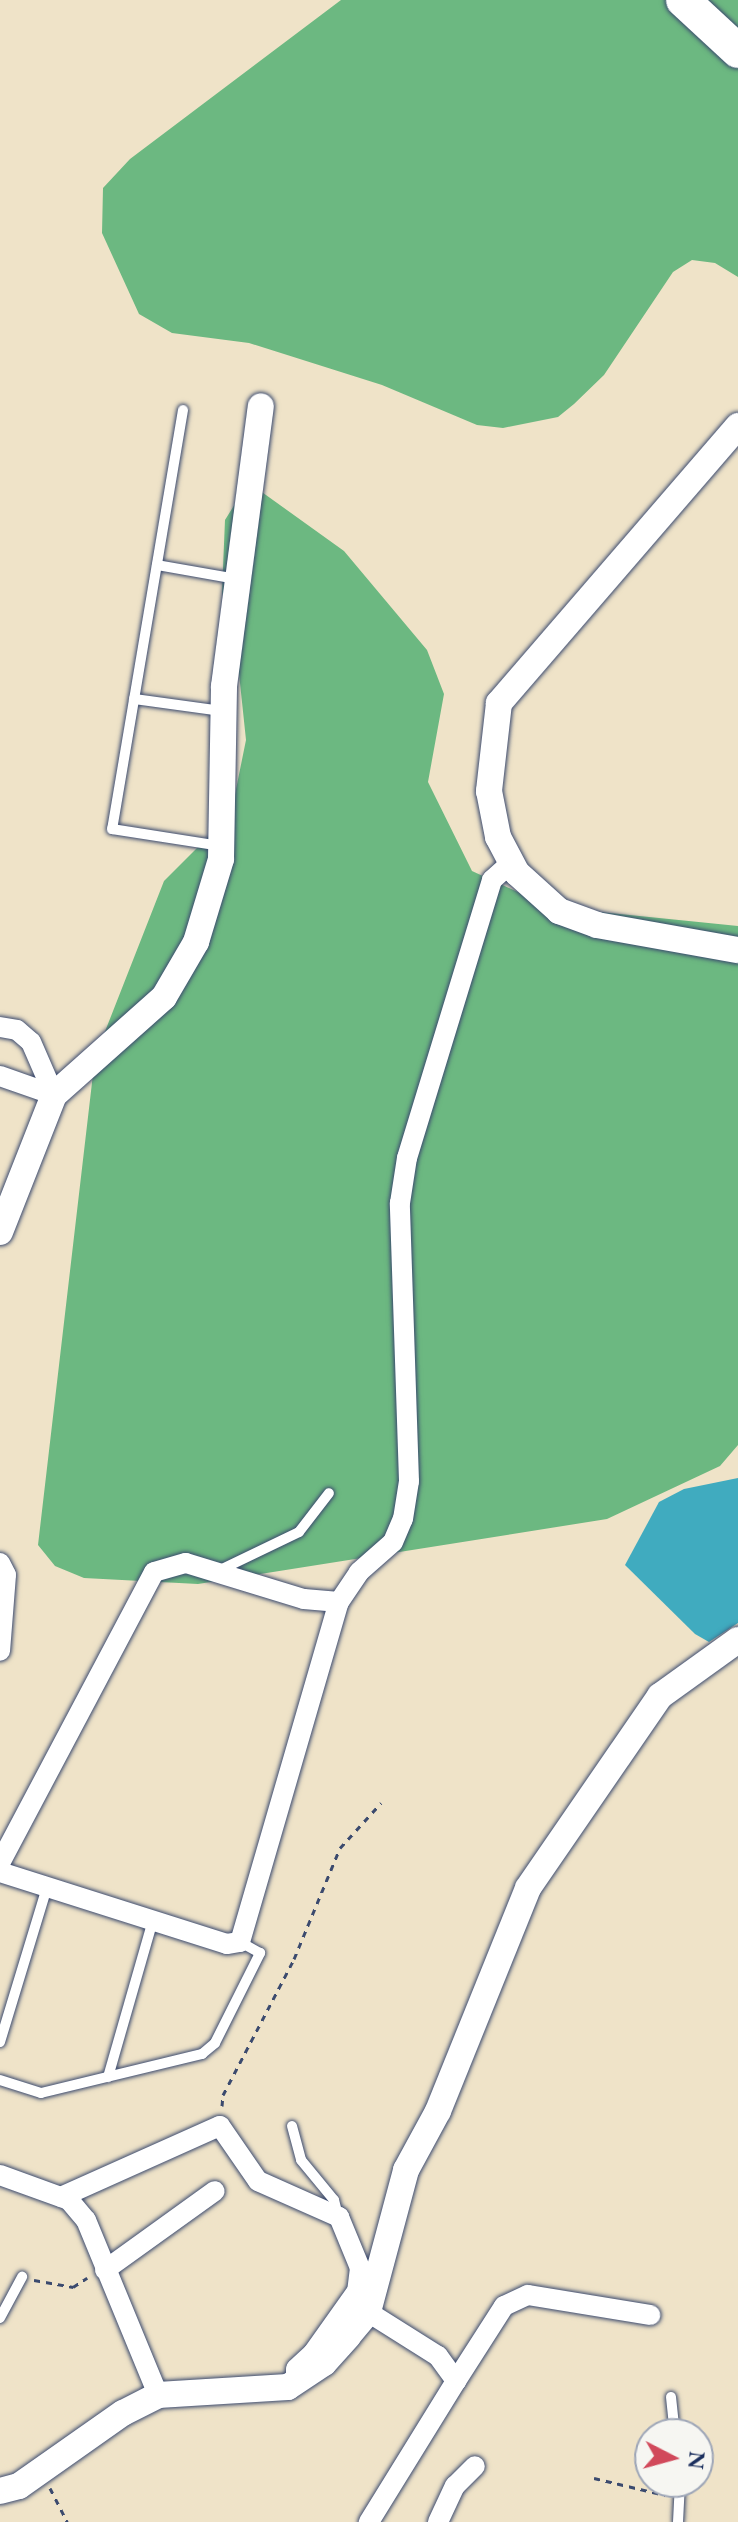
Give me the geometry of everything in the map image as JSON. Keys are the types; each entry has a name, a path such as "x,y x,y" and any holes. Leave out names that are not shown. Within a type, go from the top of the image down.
{"main road":[{"path":"683,0 738,51"}],"street":[{"path":"0,1232 54,1095 164,997 196,942 222,846 224,712 261,406"},
{"path":"738,426 499,703 489,791 498,837 511,863 559,911 597,925 738,950"},
{"path":"0,1872 227,1944 240,1942 339,1602 359,1572 393,1542 403,1519 409,1481 400,1203 407,1158 492,880 511,863"},
{"path":"0,1027 17,1030 31,1042 54,1095"},
{"path":"0,1076 54,1095"},
{"path":"0,1563 6,1575 0,1651"},
{"path":"0,1863 154,1572 186,1563 304,1599 339,1602"},
{"path":"0,2491 19,2486 123,2413 158,2395 242,2393 296,2382 324,2363 368,2312 391,2211 406,2170 438,2111 528,1888 660,1696 738,1640"},
{"path":"61,2197 220,2126 258,2181 339,2217 360,2268 357,2291 296,2369 296,2382"},
{"path":"0,2175 61,2197 86,2220 158,2395"},
{"path":"105,2270 215,2191"},
{"path":"369,2522 451,2397 456,2381 504,2306 528,2295 650,2315"},
{"path":"368,2312 438,2356 456,2381"},
{"path":"438,2522 455,2486 475,2466"}],"lane":[{"path":"183,410 112,829 222,846"},
{"path":"157,565 238,579"},
{"path":"134,699 224,712"},
{"path":"217,1572 299,1532 329,1493"},
{"path":"0,2042 47,1887"},
{"path":"108,2077 153,1920"},
{"path":"0,2080 33,2093 202,2054 215,2043 260,1953 240,1942"},
{"path":"292,2126 301,2160 334,2200 339,2217"},
{"path":"0,2318 22,2277"},
{"path":"671,2397 673,2418"},
{"path":"678,2522 680,2498"}],"path":[{"path":"220,2126 223,2095 294,1959 340,1848 381,1803"},
{"path":"22,2277 73,2287 88,2277 84,2265"},
{"path":"43,2470 67,2522"},
{"path":"594,2478 634,2487"}],"green space":[{"path":"341,0 738,0 738,277 715,263 692,260 673,272 604,375 574,404 558,417 503,428 477,425 382,385 249,343 172,333 139,314 102,233 103,188 130,159"},
{"path":"259,490 344,551 427,650 444,694 428,782 472,871 531,898 590,911 738,926 738,1445 720,1466 607,1519 198,1584 84,1578 55,1566 38,1545 95,1057 164,881 231,814 246,740 238,664 222,592 225,520 243,491"}],"water":[{"path":"738,1478 738,1623 709,1642 695,1634 625,1565 659,1502 684,1489"}]}
